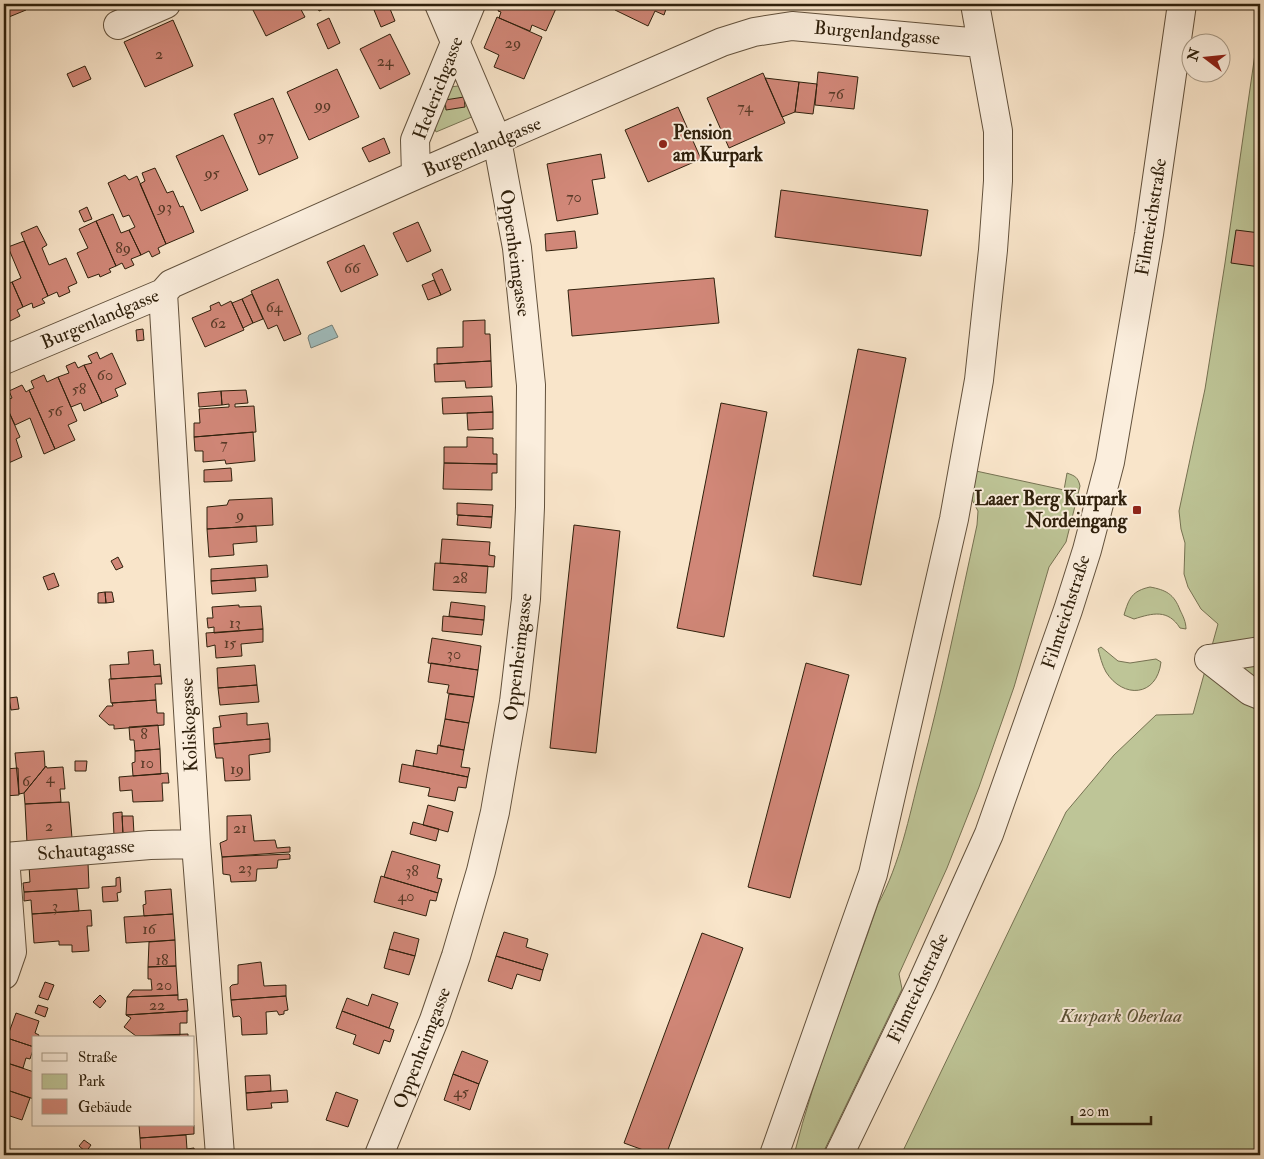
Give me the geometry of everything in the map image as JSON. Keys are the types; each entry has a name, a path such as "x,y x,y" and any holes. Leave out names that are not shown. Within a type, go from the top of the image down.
{"street":[{"path":"118,26 166,4"},
{"name":"Oppenheimgasse","path":"379,1155 434,1020 456,956 481,871 495,812 514,702 526,599 530,507 531,385 517,248 497,140 439,4"},
{"name":"Hederichgasse","path":"416,175 415,140 471,4"},
{"path":"774,1155 873,874 954,519 979,380 998,181 998,131 975,4"},
{"name":"Filmteichstraße","path":"839,1155 922,983 989,834 1068,610 1087,550 1110,462 1149,234 1182,4"},
{"name":"Burgenlandgasse","path":"4,360 163,294 171,284 722,42 754,32 792,26 981,43"},
{"name":"Koliskogasse","path":"163,294 196,844 220,1155"},
{"path":"1260,651 1209,659 1250,692 1260,695"},
{"name":"Schautagasse","path":"4,975 12,952 5,857 150,845 196,844"}],"green space":[{"name":"Kurpark Oberlaa","path":"1260,19 1260,1155 901,1155 1066,812 1114,755 1156,715 1193,714 1218,624 1201,609 1188,587 1184,574 1185,543 1179,511 1205,389"},
{"path":"458,86 463,90 474,116 436,132 433,123 450,87"},
{"path":"976,471 1064,490 1067,473 1076,477 1080,486 1066,542 1049,567 1014,687 979,787 947,868 899,974 902,989 822,1155 794,1155 822,1060 878,904 898,857 908,823 943,681 977,525 978,511 970,496"},
{"path":"1150,587 1165,591 1172,596 1178,605 1186,629 1180,628 1165,615 1154,614 1134,619 1124,615 1132,596"},
{"path":"1101,647 1118,661 1130,663 1156,659 1161,662 1158,674 1146,688 1130,690 1121,687 1106,672 1098,649"}],"water":[{"path":"332,325 338,337 311,348 309,335"}],"building":[{"path":"4,4 23,4 26,10 4,19"},
{"path":"250,4 298,4 305,17 266,36"},
{"path":"316,4 336,4 319,11"},
{"path":"388,4 395,21 381,27 374,10"},
{"path":"501,4 558,4 546,31 532,25 530,31 499,18 501,12 498,11"},
{"path":"618,4 672,4 666,9 664,15 655,11 648,26 615,10"},
{"path":"497,17 542,37 524,79 494,67 499,55 484,48"},
{"path":"329,18 340,43 328,49 317,24"},
{"path":"173,20 193,66 145,87 124,42"},
{"path":"390,34 410,74 380,89 360,49"},
{"path":"85,66 91,79 73,87 67,74"},
{"path":"337,69 359,117 309,140 287,92"},
{"path":"818,72 858,77 854,109 815,105"},
{"path":"763,73 785,123 729,148 707,98"},
{"path":"765,78 799,82 795,112 782,117"},
{"path":"799,82 817,84 813,114 795,112"},
{"path":"464,97 465,107 446,110 445,100"},
{"path":"273,98 298,158 259,175 234,114"},
{"name":"Pension am Kurpark","path":"678,107 701,159 648,182 625,130"},
{"path":"223,135 248,190 201,211 176,156"},
{"path":"384,138 390,153 369,162 362,148"},
{"path":"601,154 605,178 592,180 598,214 557,221 547,164"},
{"path":"155,168 167,193 173,191 180,207 183,206 194,232 166,244 140,184 145,181 142,173"},
{"path":"125,175 129,180 137,176 166,244 158,248 160,253 152,257 149,251 141,255 129,230 135,227 129,215 123,217 108,183"},
{"path":"781,190 928,210 921,256 775,237"},
{"path":"87,207 92,219 84,222 79,211"},
{"path":"113,214 121,233 129,230 141,255 131,259 134,265 125,269 122,263 116,266 96,221"},
{"path":"96,221 116,266 109,269 111,272 100,277 99,274 88,278 77,253 88,248 79,229"},
{"path":"418,222 431,251 407,262 393,233"},
{"path":"37,226 47,245 42,248 49,265 66,258 77,283 68,287 70,292 59,297 57,292 48,296 21,233"},
{"path":"1236,230 1260,233 1260,267 1231,263"},
{"path":"575,231 577,248 546,251 545,234"},
{"path":"24,241 48,296 42,299 45,303 33,308 32,303 23,307 12,282 21,278 8,247"},
{"path":"364,245 378,275 341,292 327,262"},
{"path":"442,269 451,290 441,295 432,274"},
{"path":"714,278 719,323 572,336 568,290"},
{"path":"278,279 301,334 284,341 277,325 268,329 251,291"},
{"path":"434,280 441,295 428,300 422,285"},
{"path":"12,282 23,307 17,310 20,316 8,322 4,315 4,286"},
{"path":"252,294 263,319 253,323 242,299"},
{"path":"242,299 253,323 243,328 232,303"},
{"path":"231,301 244,330 205,347 192,318 211,310 210,306 219,302 221,306"},
{"path":"485,320 485,334 490,334 491,361 437,364 437,348 463,347 463,321"},
{"path":"143,329 144,340 137,341 136,330"},
{"path":"858,349 906,358 861,585 813,576"},
{"path":"97,352 100,359 112,353 126,384 115,389 118,396 102,403 84,365 92,363 88,356"},
{"path":"491,361 492,387 466,388 465,381 435,382 434,364"},
{"path":"75,362 78,368 84,365 102,403 84,411 81,403 71,407 58,377 69,373 66,366"},
{"path":"44,375 47,382 58,377 77,421 68,425 75,440 55,449 29,390 34,388 31,381"},
{"path":"22,385 26,392 29,390 55,449 44,454 30,418 15,425 4,401 12,398 9,391"},
{"path":"246,390 248,403 235,404 235,407 254,406 256,432 194,437 194,423 200,423 199,409 229,407 229,404 222,405 221,391"},
{"path":"221,391 222,405 199,407 198,393"},
{"path":"492,396 493,412 443,414 442,398"},
{"path":"4,401 20,437 16,439 22,457 4,465"},
{"path":"721,403 767,412 724,637 677,628"},
{"path":"493,412 493,429 468,430 467,413"},
{"path":"253,432 255,461 226,464 225,460 203,462 203,451 195,451 194,437"},
{"path":"467,437 493,438 493,454 497,454 497,464 444,463 444,447 467,447"},
{"path":"444,463 497,464 497,473 492,473 492,490 443,489"},
{"path":"231,468 232,481 204,482 204,470"},
{"path":"272,498 273,525 207,529 207,507 227,505 229,500"},
{"path":"457,503 493,505 492,517 457,515"},
{"path":"458,515 492,517 491,528 457,525"},
{"path":"574,525 620,531 596,753 550,748"},
{"path":"256,526 257,542 233,544 234,555 209,557 207,529"},
{"path":"442,539 490,542 489,555 495,556 494,567 440,563"},
{"path":"118,557 123,567 116,570 111,561"},
{"path":"435,563 488,566 486,593 433,590"},
{"path":"267,565 268,577 211,581 211,569"},
{"path":"54,573 59,586 48,590 43,577"},
{"path":"255,578 256,591 212,594 211,581"},
{"path":"105,592 106,603 98,603 98,593"},
{"path":"105,592 112,592 114,602 106,603"},
{"path":"451,602 485,606 484,620 449,616"},
{"path":"239,605 239,607 261,606 263,629 214,633 214,627 208,628 207,618 213,618 212,607"},
{"path":"443,616 484,620 482,635 442,631"},
{"path":"263,629 263,642 241,644 242,656 216,658 215,645 207,647 206,633"},
{"path":"432,638 481,646 478,670 428,663"},
{"path":"153,650 154,665 160,664 161,676 111,679 110,665 129,664 128,652"},
{"path":"431,663 478,670 474,697 447,693 449,685 428,682"},
{"path":"806,663 849,675 790,898 748,887"},
{"path":"255,665 257,685 218,688 217,668"},
{"path":"161,676 162,684 155,684 156,700 111,703 109,679"},
{"path":"257,685 259,702 220,705 218,688"},
{"path":"449,694 474,697 469,723 445,719"},
{"path":"17,697 19,709 11,710 9,698"},
{"path":"156,700 157,713 164,713 164,725 114,729 114,725 109,725 99,716 107,706 113,706 112,703"},
{"path":"247,713 247,725 268,723 270,739 214,744 213,728 221,727 219,716"},
{"path":"445,719 469,723 464,750 440,746"},
{"path":"158,725 160,749 135,751 134,740 130,740 129,727"},
{"path":"270,739 270,752 249,755 250,780 225,781 223,758 216,758 214,744"},
{"path":"438,745 464,750 461,767 470,768 468,777 413,766 416,750 437,754"},
{"path":"160,749 161,774 133,776 132,763 135,762 135,751"},
{"path":"44,751 46,766 24,793 19,794 15,753"},
{"path":"75,761 87,761 86,771 75,771"},
{"path":"402,764 468,777 466,788 458,787 455,801 428,796 430,788 399,782"},
{"path":"4,765 5,769 18,768 19,795 4,796"},
{"path":"46,766 47,768 63,767 65,789 60,789 61,802 25,804 24,793"},
{"path":"168,773 169,783 162,783 163,801 133,802 132,790 120,791 119,777"},
{"path":"69,802 72,838 27,843 25,804"},
{"path":"428,805 453,812 448,832 423,825"},
{"path":"122,812 123,835 114,836 113,813"},
{"path":"251,815 254,841 275,840 277,848 290,847 290,852 222,857 220,843 227,840 227,816"},
{"path":"122,816 133,816 134,834 123,835"},
{"path":"413,822 439,829 436,841 410,834"},
{"path":"392,851 440,865 437,878 442,879 438,893 384,877"},
{"path":"289,854 290,859 278,860 277,868 257,869 256,881 231,882 230,875 223,874 222,857"},
{"path":"88,863 89,888 24,892 23,883 30,882 29,866"},
{"path":"381,876 438,893 436,901 430,900 426,916 374,902"},
{"path":"120,877 121,892 117,893 118,901 103,902 102,887 116,886 116,878"},
{"path":"77,889 79,911 32,914 31,900 24,901 24,892"},
{"path":"171,889 173,914 144,916 143,905 146,904 145,891"},
{"path":"91,910 92,926 87,926 89,951 72,952 72,945 59,945 59,941 34,943 32,914"},
{"path":"173,914 175,940 126,943 124,917"},
{"path":"394,932 419,939 415,956 389,949"},
{"path":"504,932 528,939 526,947 548,954 543,970 496,956"},
{"path":"702,933 743,948 666,1155 657,1155 624,1143"},
{"path":"175,940 176,966 148,967 149,942"},
{"path":"389,949 415,956 409,975 384,968"},
{"path":"496,956 543,970 540,981 517,974 512,989 488,981"},
{"path":"261,962 264,986 286,985 286,996 231,1000 230,987 238,984 238,965"},
{"path":"176,966 178,995 127,997 133,990 152,990 151,979 148,979 148,967"},
{"path":"45,982 54,985 48,1000 39,997"},
{"path":"372,994 398,1003 389,1028 342,1011 347,998 368,1006"},
{"path":"100,995 106,1001 100,1008 93,1002"},
{"path":"178,995 178,1000 187,999 188,1011 126,1015 127,997"},
{"path":"286,996 288,1010 284,1011 284,1014 279,1015 277,1011 266,1012 267,1034 242,1035 241,1018 239,1016 233,1017 231,1000"},
{"path":"38,1005 48,1008 45,1017 35,1013"},
{"path":"187,1011 187,1023 180,1023 180,1035 136,1036 124,1027 131,1018 126,1015"},
{"path":"342,1011 394,1030 390,1042 384,1040 379,1054 353,1044 356,1035 336,1028"},
{"path":"16,1013 39,1021 35,1033 39,1035 32,1036 32,1046 7,1038"},
{"path":"188,1034 188,1036 136,1036"},
{"path":"7,1038 32,1046 32,1053 30,1059 26,1058 23,1068 4,1062 4,1049"},
{"path":"462,1051 488,1061 479,1084 453,1074"},
{"path":"4,1062 32,1071 32,1098 4,1089"},
{"path":"453,1074 479,1084 470,1110 444,1100"},
{"path":"270,1075 271,1091 246,1093 245,1076"},
{"path":"4,1089 30,1098 22,1120 4,1114"},
{"path":"287,1090 288,1102 271,1103 272,1108 247,1110 246,1093"},
{"path":"336,1092 358,1100 348,1127 326,1120"},
{"path":"139,1126 194,1126 194,1134 140,1138"},
{"path":"186,1135 187,1149 194,1148 195,1155 141,1155 140,1138"},
{"path":"84,1140 91,1145 86,1152 79,1146"}],"place":[{"name":"Pension am Kurpark","path":"663,144"},
{"name":"Laaer Berg Kurpark Nordeingang","path":"1137,510"}]}
